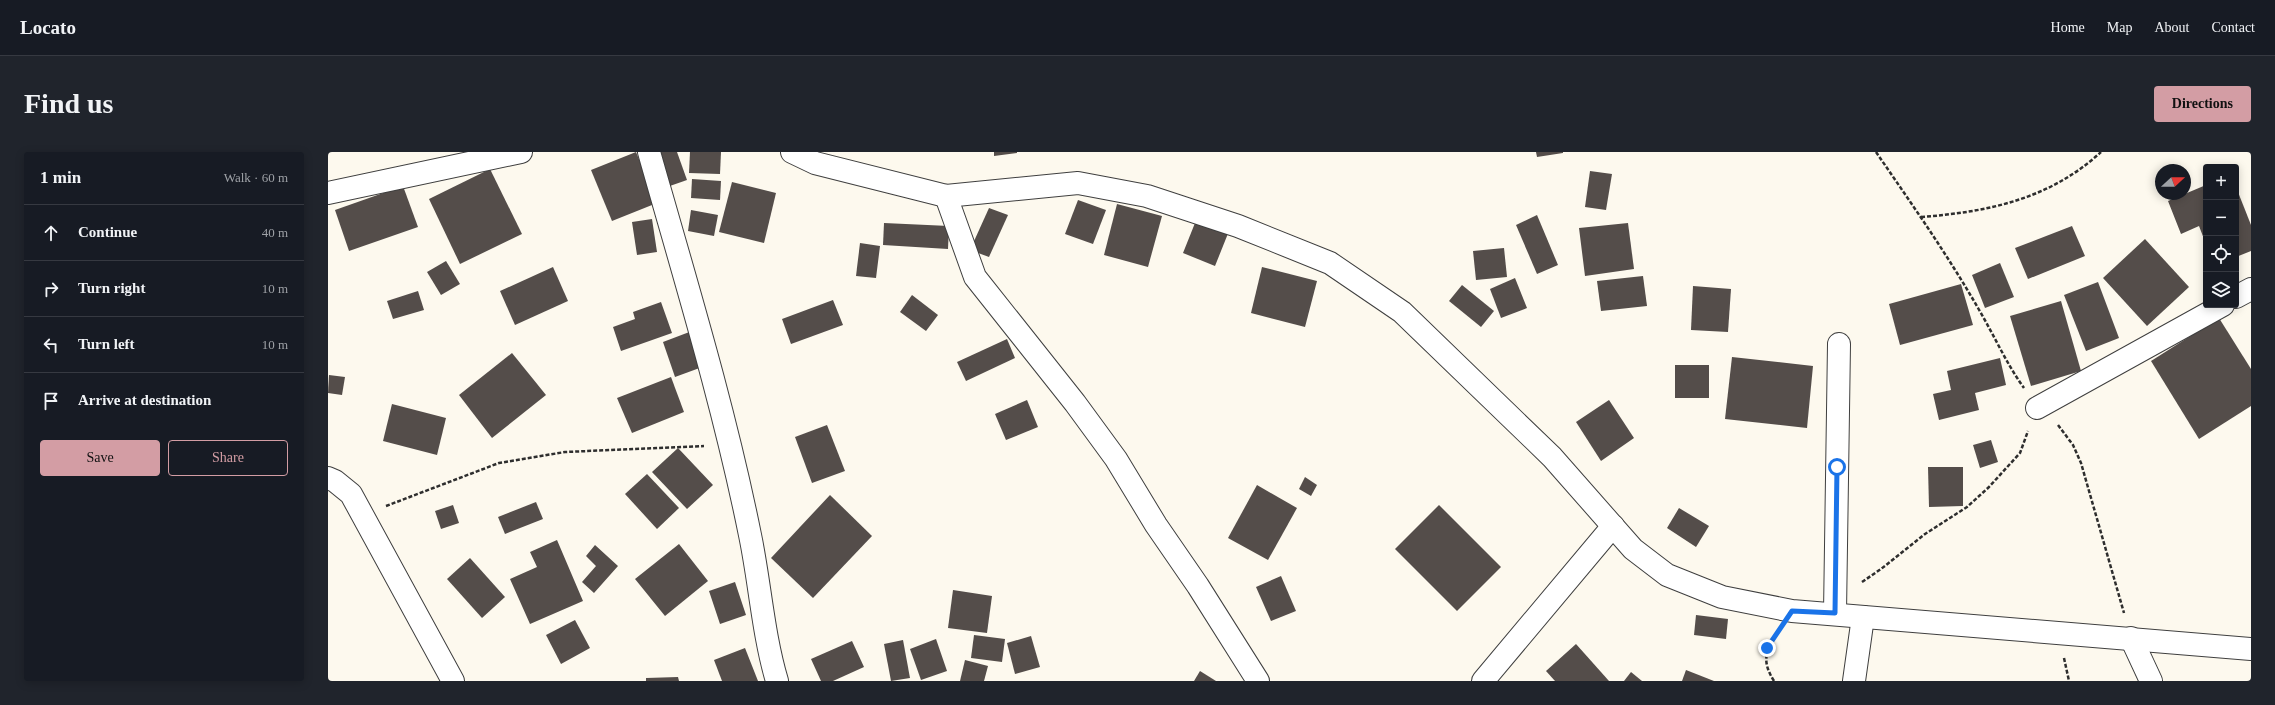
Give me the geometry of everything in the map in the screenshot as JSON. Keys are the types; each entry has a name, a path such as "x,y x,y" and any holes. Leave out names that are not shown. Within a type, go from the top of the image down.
{"street":[{"path":"328,193 521,152"},
{"path":"649,152 707,357 729,445 751,536 772,666 777,681"},
{"path":"792,152 815,163 946,196 1078,183 1147,196 1238,226 1330,263 1402,312 1552,457 1633,548 1667,575 1722,597 1792,611 1835,605 1863,617 2251,649"},
{"path":"946,196 974,277 1075,403 1116,459 1156,525 1198,586 1258,681"},
{"path":"2239,295 2251,288"},
{"path":"2037,408 2218,308"},
{"path":"1835,605 1839,344"},
{"path":"328,478 335,481 351,494 453,681"},
{"path":"1484,681 1613,526"},
{"path":"1854,681 1863,617"},
{"path":"2131,638 2151,681"}],"path":[{"path":"1921,217 1980,211 2040,193 2081,170 2100,152"},
{"path":"1835,605 1926,534 1967,507 1989,487 2020,453 2037,408"},
{"path":"363,515 499,463 565,452 630,447 729,445"},
{"path":"1774,681 1766,662 1767,648 1792,611"}],"building":[{"path":"636,152 657,203 612,221 591,170"},
{"path":"655,152 677,152 687,180 667,187"},
{"path":"690,152 721,152 720,174 689,173"},
{"path":"994,152 1017,152 1017,153 994,156"},
{"path":"1536,152 1563,152 1563,153 1537,157"},
{"path":"490,169 522,234 460,264 429,199"},
{"path":"1590,171 1612,174 1606,210 1585,207"},
{"path":"692,179 721,181 720,200 691,198"},
{"path":"732,182 776,193 764,243 719,232"},
{"path":"403,186 418,227 349,251 335,210"},
{"path":"2203,186 2203,236 2199,226 2181,234 2168,201 2191,200 2191,191"},
{"path":"2239,195 2251,225 2251,251 2239,256"},
{"path":"1078,200 1106,210 1093,244 1065,234"},
{"path":"1117,204 1162,216 1148,267 1104,255"},
{"path":"989,208 1008,215 989,257 970,250"},
{"path":"691,210 718,215 714,236 688,231"},
{"path":"1537,215 1558,265 1537,274 1516,225"},
{"path":"1197,218 1229,231 1215,266 1183,253"},
{"path":"652,219 657,252 637,255 632,222"},
{"path":"884,223 949,226 948,249 883,245"},
{"path":"1628,223 1634,269 1585,276 1579,228"},
{"path":"2072,226 2085,256 2028,279 2015,248"},
{"path":"2145,239 2189,287 2147,326 2103,278"},
{"path":"860,243 880,246 876,278 856,276"},
{"path":"1504,248 1507,277 1476,280 1473,251"},
{"path":"446,261 460,284 441,295 427,272"},
{"path":"2000,263 2014,297 1985,308 1972,275"},
{"path":"553,267 568,301 515,325 500,291"},
{"path":"1262,267 1317,281 1305,327 1251,313"},
{"path":"1643,276 1647,306 1601,311 1597,281"},
{"path":"1515,278 1527,308 1501,318 1490,289"},
{"path":"2098,282 2119,338 2086,351 2064,295"},
{"path":"1961,284 1973,325 1900,345 1889,304"},
{"path":"1462,285 1494,311 1481,327 1449,301"},
{"path":"1693,286 1731,289 1728,332 1691,330"},
{"path":"418,291 424,310 393,319 387,301"},
{"path":"912,295 938,315 926,331 900,312"},
{"path":"833,300 843,325 791,344 782,319"},
{"path":"2061,301 2081,371 2031,386 2010,316"},
{"path":"661,302 672,333 621,351 613,327 635,319 633,312"},
{"path":"2219,318 2251,369 2251,406 2199,439 2151,361"},
{"path":"692,331 705,366 675,377 663,342"},
{"path":"1007,339 1015,358 966,381 957,362"},
{"path":"512,353 546,395 492,438 459,395"},
{"path":"1732,357 1813,366 1807,428 1725,419"},
{"path":"2000,358 2006,385 1975,393 1979,410 1939,420 1933,394 1951,390 1947,371"},
{"path":"1675,365 1709,365 1709,398 1675,398"},
{"path":"329,375 345,377 342,395 328,393"},
{"path":"671,377 684,412 632,433 617,398"},
{"path":"1027,400 1038,427 1006,440 995,414"},
{"path":"1609,400 1634,438 1601,461 1576,422"},
{"path":"392,404 446,418 437,455 383,441"},
{"path":"827,425 845,471 812,483 795,437"},
{"path":"1991,440 1998,462 1980,468 1973,445"},
{"path":"678,448 713,485 687,509 652,472"},
{"path":"1928,467 1963,467 1963,506 1929,507"},
{"path":"647,474 679,508 657,529 625,494"},
{"path":"1305,477 1317,485 1311,496 1299,489"},
{"path":"1257,485 1297,508 1268,560 1228,538"},
{"path":"830,495 872,536 813,598 771,558"},
{"path":"536,502 543,519 505,534 498,517"},
{"path":"453,505 459,523 441,529 435,511"},
{"path":"1439,505 1501,567 1457,611 1395,549"},
{"path":"1679,508 1709,526 1696,547 1667,528"},
{"path":"557,540 583,601 530,624 510,579 537,567 530,552"},
{"path":"679,544 708,581 665,616 635,579"},
{"path":"595,545 618,566 594,593 582,582 596,566 586,556"},
{"path":"470,558 505,597 482,618 447,579"},
{"path":"1281,576 1296,611 1271,621 1256,587"},
{"path":"735,582 746,615 720,624 709,591"},
{"path":"953,590 992,596 987,633 948,628"},
{"path":"1696,615 1728,619 1726,639 1694,635"},
{"path":"575,620 590,648 561,664 546,635"},
{"path":"974,635 1005,639 1002,662 971,658"},
{"path":"1031,636 1040,667 1015,674 1007,643"},
{"path":"936,639 947,671 921,680 910,649"},
{"path":"903,640 910,678 891,681 884,644"},
{"path":"852,641 864,667 833,681 821,681 811,659"},
{"path":"1576,644 1609,681 1555,681 1546,671"},
{"path":"745,648 758,681 722,681 714,660"},
{"path":"965,660 988,666 984,681 960,681"},
{"path":"1686,670 1714,681 1682,681"},
{"path":"1200,671 1216,681 1194,681"},
{"path":"1631,672 1642,681 1624,681"},
{"path":"678,677 679,681 646,681 646,678"}],"route":[{"path":"1767,648 1792,611 1835,613 1837,467"}]}
